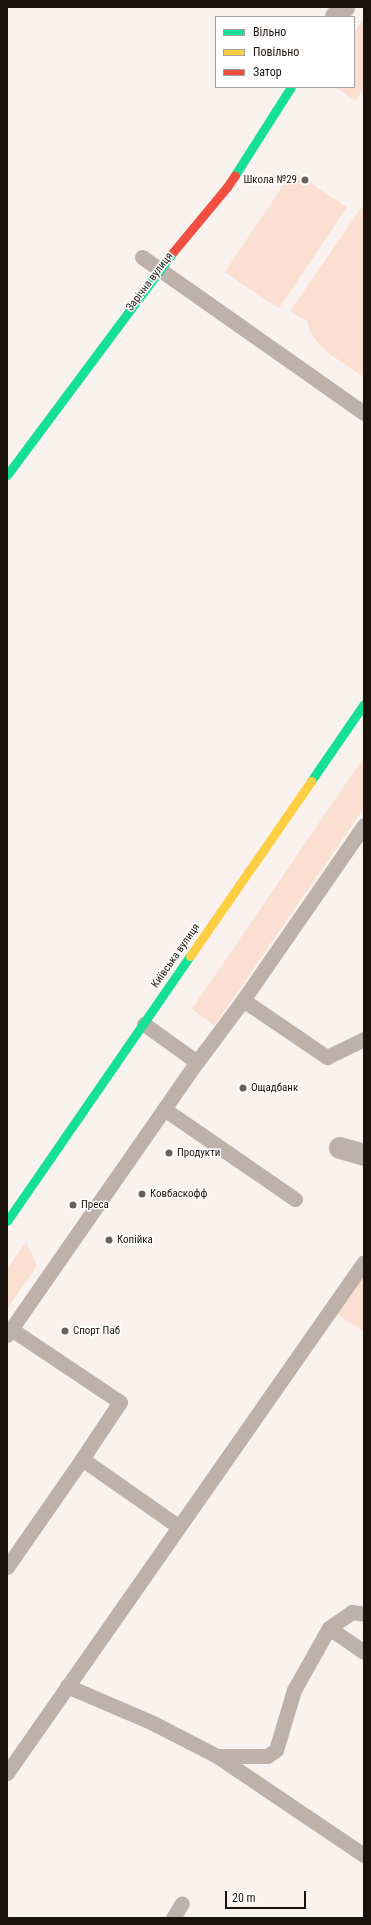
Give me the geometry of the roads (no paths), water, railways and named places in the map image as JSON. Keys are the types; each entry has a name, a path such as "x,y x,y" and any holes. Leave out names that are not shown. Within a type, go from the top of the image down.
{"main road":[{"name":"Зарічна вулиця","path":"7,475 159,269 227,186 290,88"},
{"name":"Київська вулиця","path":"7,1221 364,704"}],"street":[{"path":"337,16 344,7"},
{"path":"340,1148 364,1155"}],"lane":[{"path":"142,257 364,413"},
{"path":"7,1567 120,1402 9,1332 197,1062 243,1000 364,825"},
{"path":"243,1000 327,1057 364,1039"},
{"path":"144,1024 197,1062"},
{"path":"164,1109 295,1199"},
{"path":"7,1773 364,1262"},
{"path":"82,1459 179,1527"},
{"path":"217,1756 267,1756 276,1750 294,1690 329,1628 352,1612 364,1614"},
{"path":"329,1628 364,1652"},
{"path":"67,1686 151,1722 217,1756 364,1855"},
{"path":"173,1918 182,1903"}],"place":[{"name":"Школа №29","path":"305,180"},
{"name":"Ощадбанк","path":"243,1088"},
{"name":"Продукти","path":"169,1153"},
{"name":"Ковбаскофф","path":"142,1194"},
{"name":"Преса","path":"73,1205"},
{"name":"Копійка","path":"109,1240"},
{"name":"Спорт Паб","path":"65,1331"}]}
